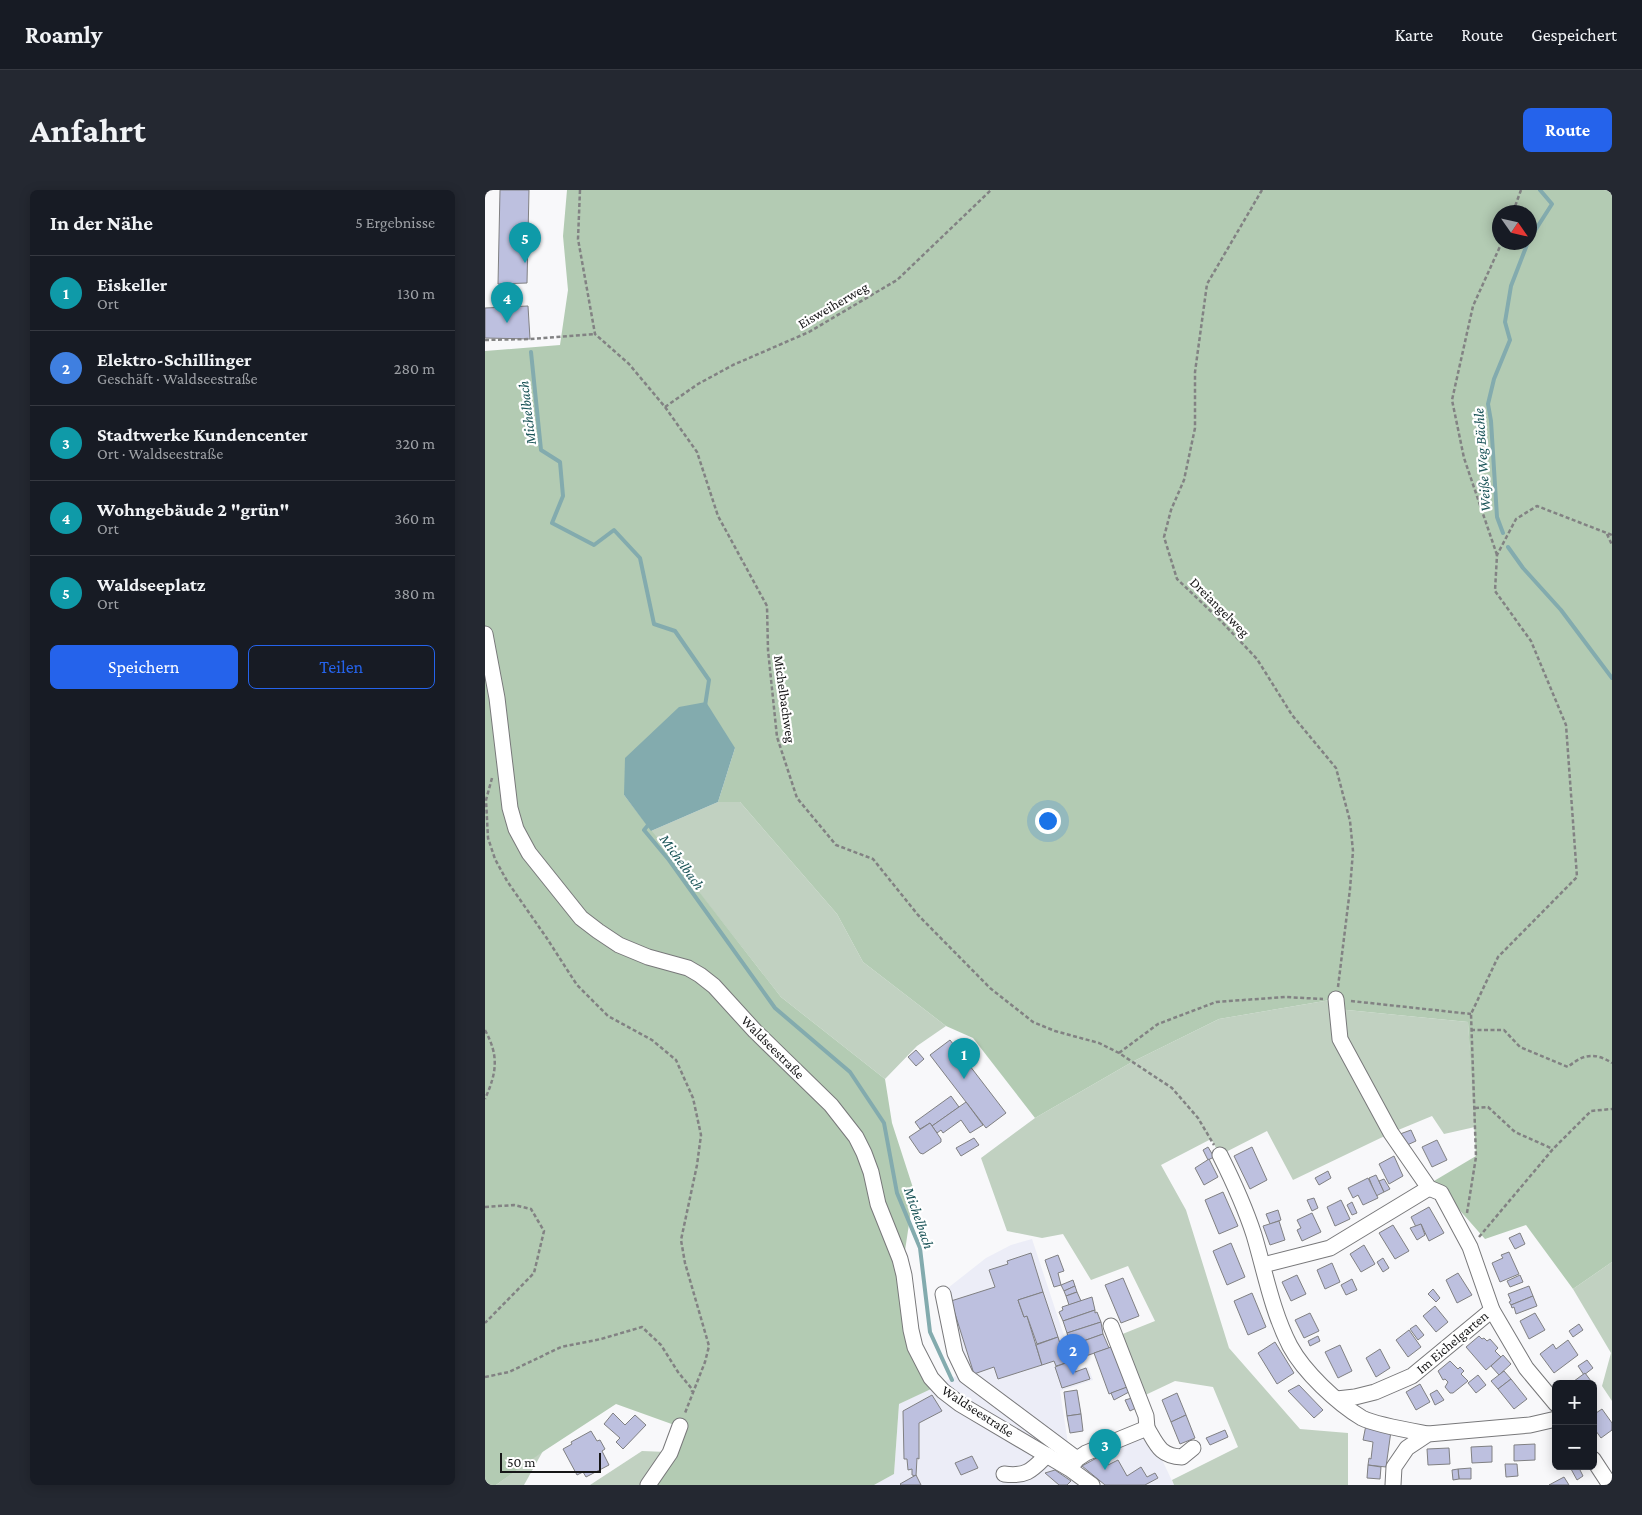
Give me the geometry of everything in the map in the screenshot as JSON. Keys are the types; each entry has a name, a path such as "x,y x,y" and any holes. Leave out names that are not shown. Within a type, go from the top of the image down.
{"street":[{"name":"Waldseestraße","path":"485,634 497,698 510,808 516,828 529,853 581,918 597,931 619,944 648,957 688,968 714,986 755,1031 836,1111 856,1137 871,1172 878,1204 900,1259 915,1347 931,1378 943,1391 961,1404 1047,1455 1074,1464 1092,1485"},
{"name":"Im Eichelgarten","path":"1336,999 1340,1039 1391,1133 1429,1188 1441,1193 1467,1241 1492,1310 1412,1376 1375,1392 1337,1399"},
{"path":"1220,1155 1240,1195 1263,1264 1276,1311 1291,1347 1315,1380 1337,1399 1363,1418 1428,1434 1531,1425 1552,1420"},
{"path":"1263,1264 1330,1248 1429,1188"},
{"path":"943,1294 955,1353 966,1376 1074,1464 1086,1453 1147,1428"},
{"path":"1492,1310 1526,1368 1552,1399"},
{"path":"1111,1326 1146,1416 1147,1428 1160,1449 1171,1456 1182,1457 1193,1448"},
{"path":"648,1485 670,1454 680,1426"},
{"path":"1393,1485 1395,1467 1407,1448 1428,1434"},
{"path":"1004,1474 1017,1476 1028,1472 1047,1455"},
{"path":"1597,1465 1610,1485"}],"path":[{"path":"485,340 595,334 578,239 580,190"},
{"name":"Eisweiherweg","path":"665,408 698,384 733,365 809,332 897,280 991,190"},
{"name":"Dreiangelweg","path":"1262,190 1207,284 1195,372 1195,428 1184,480 1171,510 1164,537 1177,579 1221,620 1257,659 1292,715 1336,768 1350,821 1353,851 1336,999"},
{"path":"1516,205 1521,190"},
{"path":"1467,1241 1477,1157 1471,1014 1498,957 1577,877 1566,725 1531,641 1495,591 1497,555 1464,458 1452,400 1473,306 1498,250"},
{"name":"Michelbachweg","path":"595,334 629,364 665,408 697,452 718,516 767,606 767,650 777,737 797,798 836,845 873,859 918,915 990,988 1033,1022 1055,1031 1099,1043 1119,1053 1172,1088 1199,1118 1220,1155"},
{"path":"1497,555 1516,519 1537,506 1612,536"},
{"path":"1606,532 1612,545"},
{"path":"505,767 492,778 486,800 486,838 507,881 547,937 577,985 608,1016 652,1040 676,1060 693,1098 701,1135 697,1165 681,1240 685,1263 709,1346 705,1362 680,1426"},
{"path":"1119,1053 1157,1024 1216,1002 1285,997 1336,999 1471,1014"},
{"path":"485,1030 493,1044 496,1062 490,1088 485,1099"},
{"path":"1471,1030 1505,1030 1520,1047 1568,1067 1579,1057 1602,1056 1612,1063"},
{"path":"1475,1108 1488,1107 1515,1132 1553,1149"},
{"path":"1467,1241 1591,1111 1612,1109"},
{"path":"485,1206 513,1205 531,1209 544,1231 534,1273 485,1323"},
{"path":"485,1377 509,1372 561,1347 601,1339 642,1327 661,1345 677,1372 692,1389 680,1426"}],"shaded area":[{"path":"1032,1239 1071,1357 1077,1368 1088,1367 1093,1380 1060,1391 1068,1444 1066,1449 1086,1453 1147,1428 1174,1485 874,1485 894,1474 899,1404 956,1376 939,1295 986,1258 1011,1245"}],"green space":[{"path":"567,190 1612,190 1612,1262 1573,1289 1526,1225 1485,1239 1434,1181 1476,1156 1468,1022 1337,1009 1336,999 1219,1019 1132,1062 1035,1118 973,1038 946,1026 863,962 837,914 740,802 718,802 735,748 624,795 781,997 885,1079 892,1123 914,1191 901,1277 931,1389 899,1404 894,1474 874,1485 648,1485 680,1427 616,1404 496,1485 485,1485 485,351 560,345 568,290 563,236"},
{"path":"718,802 740,802 837,914 863,962 946,1026 917,1046 885,1079 781,997 651,831"},
{"path":"1336,999 1337,1009 1468,1022 1475,1127 1444,1134 1432,1116 1391,1133 1293,1180 1267,1131 1220,1155 1211,1139 1161,1165 1186,1210 1229,1348 1300,1429 1348,1433 1348,1485 1174,1485 1172,1480 1238,1447 1213,1387 1175,1381 1139,1398 1115,1337 1155,1321 1128,1266 1091,1280 1063,1234 1042,1238 1007,1231 981,1158 1035,1118 1132,1062 1219,1019"},
{"path":"1612,1262 1612,1401 1602,1386 1611,1353 1573,1289"},
{"path":"543,1451 524,1485 496,1485"},
{"path":"642,1451 667,1452 648,1485 590,1485"}],"water":[{"path":"706,702 735,748 718,802 651,831 624,795 625,758 679,707"}],"building":[{"path":"500,190 529,190 527,283 498,284"},
{"path":"528,306 530,339 485,338 485,308"},
{"path":"950,1040 1006,1113 986,1128 930,1055"},
{"path":"916,1050 924,1059 916,1066 908,1057"},
{"path":"951,1096 959,1107 932,1126 930,1123 920,1129 915,1122"},
{"path":"966,1102 983,1125 970,1133 961,1120 943,1133 941,1130 937,1133 932,1126"},
{"path":"930,1123 941,1139 941,1142 923,1154 920,1153 909,1137"},
{"path":"1411,1130 1416,1141 1405,1146 1400,1134"},
{"path":"974,1138 979,1145 961,1156 956,1148"},
{"path":"1437,1140 1447,1160 1432,1167 1422,1147"},
{"path":"1208,1147 1214,1157 1208,1160 1203,1150"},
{"path":"1252,1147 1267,1180 1250,1189 1234,1156"},
{"path":"1394,1156 1403,1176 1389,1184 1379,1164"},
{"path":"1209,1159 1218,1177 1204,1185 1195,1168"},
{"path":"1328,1171 1331,1178 1319,1185 1315,1178"},
{"path":"1376,1175 1384,1192 1376,1196 1369,1178"},
{"path":"1368,1178 1378,1198 1363,1205 1358,1195 1353,1198 1348,1188"},
{"path":"1384,1179 1390,1189 1384,1192 1379,1181"},
{"path":"1223,1192 1238,1226 1219,1234 1205,1200"},
{"path":"1314,1198 1318,1208 1312,1211 1307,1200"},
{"path":"1341,1200 1350,1219 1335,1226 1327,1207"},
{"path":"1352,1202 1357,1213 1352,1215 1347,1205"},
{"path":"1429,1207 1444,1233 1429,1241 1421,1224 1416,1227 1411,1217"},
{"path":"1278,1210 1281,1220 1270,1224 1266,1214"},
{"path":"1312,1213 1321,1232 1302,1241 1297,1230 1301,1228 1297,1220"},
{"path":"1279,1221 1285,1240 1270,1245 1263,1226"},
{"path":"1421,1224 1425,1235 1417,1240 1410,1228"},
{"path":"1393,1225 1409,1251 1395,1259 1379,1233"},
{"path":"1520,1233 1525,1244 1515,1249 1509,1238"},
{"path":"1231,1243 1245,1277 1227,1285 1213,1251"},
{"path":"1364,1245 1375,1264 1361,1272 1350,1254"},
{"path":"1509,1252 1519,1274 1500,1282 1492,1263 1503,1258 1501,1255"},
{"path":"1031,1253 1043,1292 1018,1300 1024,1317 1027,1316 1042,1365 998,1379 994,1367 974,1374 951,1301 995,1287 989,1270 1008,1264 1007,1261"},
{"path":"1058,1255 1064,1271 1058,1273 1061,1285 1054,1287 1045,1260"},
{"path":"1383,1258 1389,1268 1383,1272 1377,1262"},
{"path":"1332,1263 1340,1282 1325,1289 1317,1270"},
{"path":"1458,1273 1472,1295 1457,1303 1446,1280"},
{"path":"1297,1275 1306,1294 1291,1301 1282,1282"},
{"path":"1520,1275 1523,1282 1510,1287 1507,1281"},
{"path":"1123,1278 1139,1316 1121,1323 1105,1285"},
{"path":"1352,1279 1357,1290 1346,1295 1341,1285"},
{"path":"1073,1280 1075,1286 1064,1291 1061,1285"},
{"path":"1075,1286 1077,1292 1066,1296 1064,1291"},
{"path":"1529,1286 1533,1296 1511,1305 1508,1294"},
{"path":"1433,1289 1440,1298 1436,1302 1428,1294"},
{"path":"1043,1292 1058,1337 1037,1344 1027,1316 1024,1317 1018,1300"},
{"path":"1077,1292 1081,1301 1069,1305 1066,1296"},
{"path":"1252,1293 1266,1327 1248,1335 1234,1301"},
{"path":"1533,1296 1537,1306 1516,1314 1514,1307 1512,1308 1511,1305"},
{"path":"1092,1297 1095,1310 1063,1321 1059,1312 1063,1310 1062,1307"},
{"path":"1435,1306 1448,1322 1436,1332 1423,1316"},
{"path":"1095,1310 1101,1322 1067,1333 1063,1321"},
{"path":"1310,1313 1319,1331 1304,1338 1295,1320"},
{"path":"1535,1313 1545,1330 1529,1339 1520,1321"},
{"path":"1101,1322 1103,1334 1070,1344 1067,1333"},
{"path":"1579,1324 1583,1330 1573,1337 1569,1331"},
{"path":"1416,1325 1424,1335 1418,1340 1410,1329"},
{"path":"1409,1330 1421,1347 1408,1357 1396,1340"},
{"path":"1103,1334 1109,1348 1080,1358 1075,1344"},
{"path":"1318,1336 1320,1341 1310,1346 1308,1341"},
{"path":"1479,1336 1487,1341 1490,1339 1498,1348 1495,1351 1501,1357 1486,1370 1466,1347"},
{"path":"1058,1337 1066,1363 1056,1366 1054,1361 1042,1365 1036,1345"},
{"path":"1568,1340 1578,1355 1554,1373 1540,1354 1553,1344 1556,1349"},
{"path":"1275,1342 1294,1373 1277,1384 1258,1353"},
{"path":"1340,1345 1352,1371 1338,1378 1325,1352"},
{"path":"1114,1346 1128,1387 1109,1394 1094,1353"},
{"path":"1380,1349 1390,1368 1376,1377 1366,1358"},
{"path":"1503,1355 1511,1364 1499,1375 1491,1366"},
{"path":"1587,1360 1593,1368 1584,1375 1578,1366"},
{"path":"1071,1361 1075,1372 1086,1368 1090,1379 1062,1388 1055,1367"},
{"path":"1450,1361 1458,1369 1460,1367 1464,1371 1461,1374 1468,1381 1453,1393 1450,1393 1445,1387 1448,1382 1445,1379 1443,1380 1438,1371"},
{"path":"1504,1371 1511,1379 1498,1389 1491,1381"},
{"path":"1585,1373 1590,1380 1575,1380"},
{"path":"1478,1375 1486,1385 1476,1393 1468,1383"},
{"path":"1511,1379 1527,1399 1514,1409 1498,1389"},
{"path":"1420,1384 1430,1402 1416,1410 1406,1392"},
{"path":"1299,1385 1323,1410 1314,1418 1288,1391"},
{"path":"1127,1387 1129,1392 1114,1400 1111,1393"},
{"path":"1077,1390 1081,1414 1067,1416 1064,1392"},
{"path":"1437,1390 1444,1400 1435,1405 1430,1394"},
{"path":"1177,1393 1186,1415 1171,1422 1162,1400"},
{"path":"932,1395 942,1411 919,1423 919,1459 917,1458 916,1476 912,1475 912,1469 908,1470 907,1459 904,1459 903,1411"},
{"path":"1132,1398 1136,1408 1130,1411 1125,1400"},
{"path":"1602,1409 1612,1423 1612,1430 1601,1438 1597,1432 1597,1412"},
{"path":"613,1413 625,1425 635,1415 646,1425 623,1449 616,1442 620,1438 604,1424"},
{"path":"1081,1414 1083,1431 1070,1433 1067,1416"},
{"path":"1186,1415 1195,1438 1180,1444 1171,1422"},
{"path":"1366,1425 1391,1431 1386,1467 1368,1465 1369,1458 1371,1459 1373,1442 1363,1440"},
{"path":"1225,1430 1228,1437 1210,1445 1206,1438"},
{"path":"591,1431 597,1441 600,1440 605,1449 602,1451 609,1465 586,1477 583,1472 577,1475 563,1449 572,1444 571,1442"},
{"path":"1535,1444 1535,1460 1514,1461 1514,1445"},
{"path":"1492,1446 1492,1462 1472,1463 1471,1447"},
{"path":"1449,1448 1450,1464 1428,1465 1427,1449"},
{"path":"1102,1455 1108,1465 1118,1460 1127,1476 1141,1467 1147,1477 1155,1473 1158,1478 1145,1485 1105,1485 1082,1466"},
{"path":"972,1456 978,1468 961,1475 955,1463"},
{"path":"1505,1464 1517,1464 1518,1476 1506,1477"},
{"path":"1368,1465 1381,1467 1380,1479 1367,1478"},
{"path":"1471,1468 1471,1479 1459,1479 1458,1469"},
{"path":"1458,1469 1459,1479 1453,1480 1452,1470"},
{"path":"1055,1470 1071,1481 1067,1485 1059,1485 1045,1473"},
{"path":"1572,1470 1580,1470 1583,1476 1577,1480"},
{"path":"916,1475 921,1485 900,1484"},
{"path":"1564,1477 1569,1485 1549,1485"}],"waterway":[{"name":"Weiße Weg Bächle","path":"1537,227 1552,204 1540,190"},
{"name":"Weiße Weg Bächle","path":"1503,533 1497,517 1491,421 1488,404 1494,379 1510,340 1505,322 1511,286 1525,250"},
{"name":"Michelbach","path":"531,352 541,450 560,462 563,496 552,523 594,545 614,530 640,558 654,624 675,631 709,680 705,706"},
{"name":"Weiße Weg Bächle","path":"1508,547 1523,568 1561,610 1612,678"},
{"name":"Michelbach","path":"649,824 644,830 669,860 775,1008 850,1072 884,1123 897,1193 920,1248 930,1332 952,1380"}],"place":[{"name":"Waldseeplatz","path":"525,263"},
{"name":"Wohngebäude 2 \"grün\"","path":"507,323"},
{"name":"Eiskeller","path":"964,1079"},
{"name":"Elektro-Schillinger","path":"1073,1375"},
{"name":"Stadtwerke Kundencenter","path":"1105,1470"}]}
